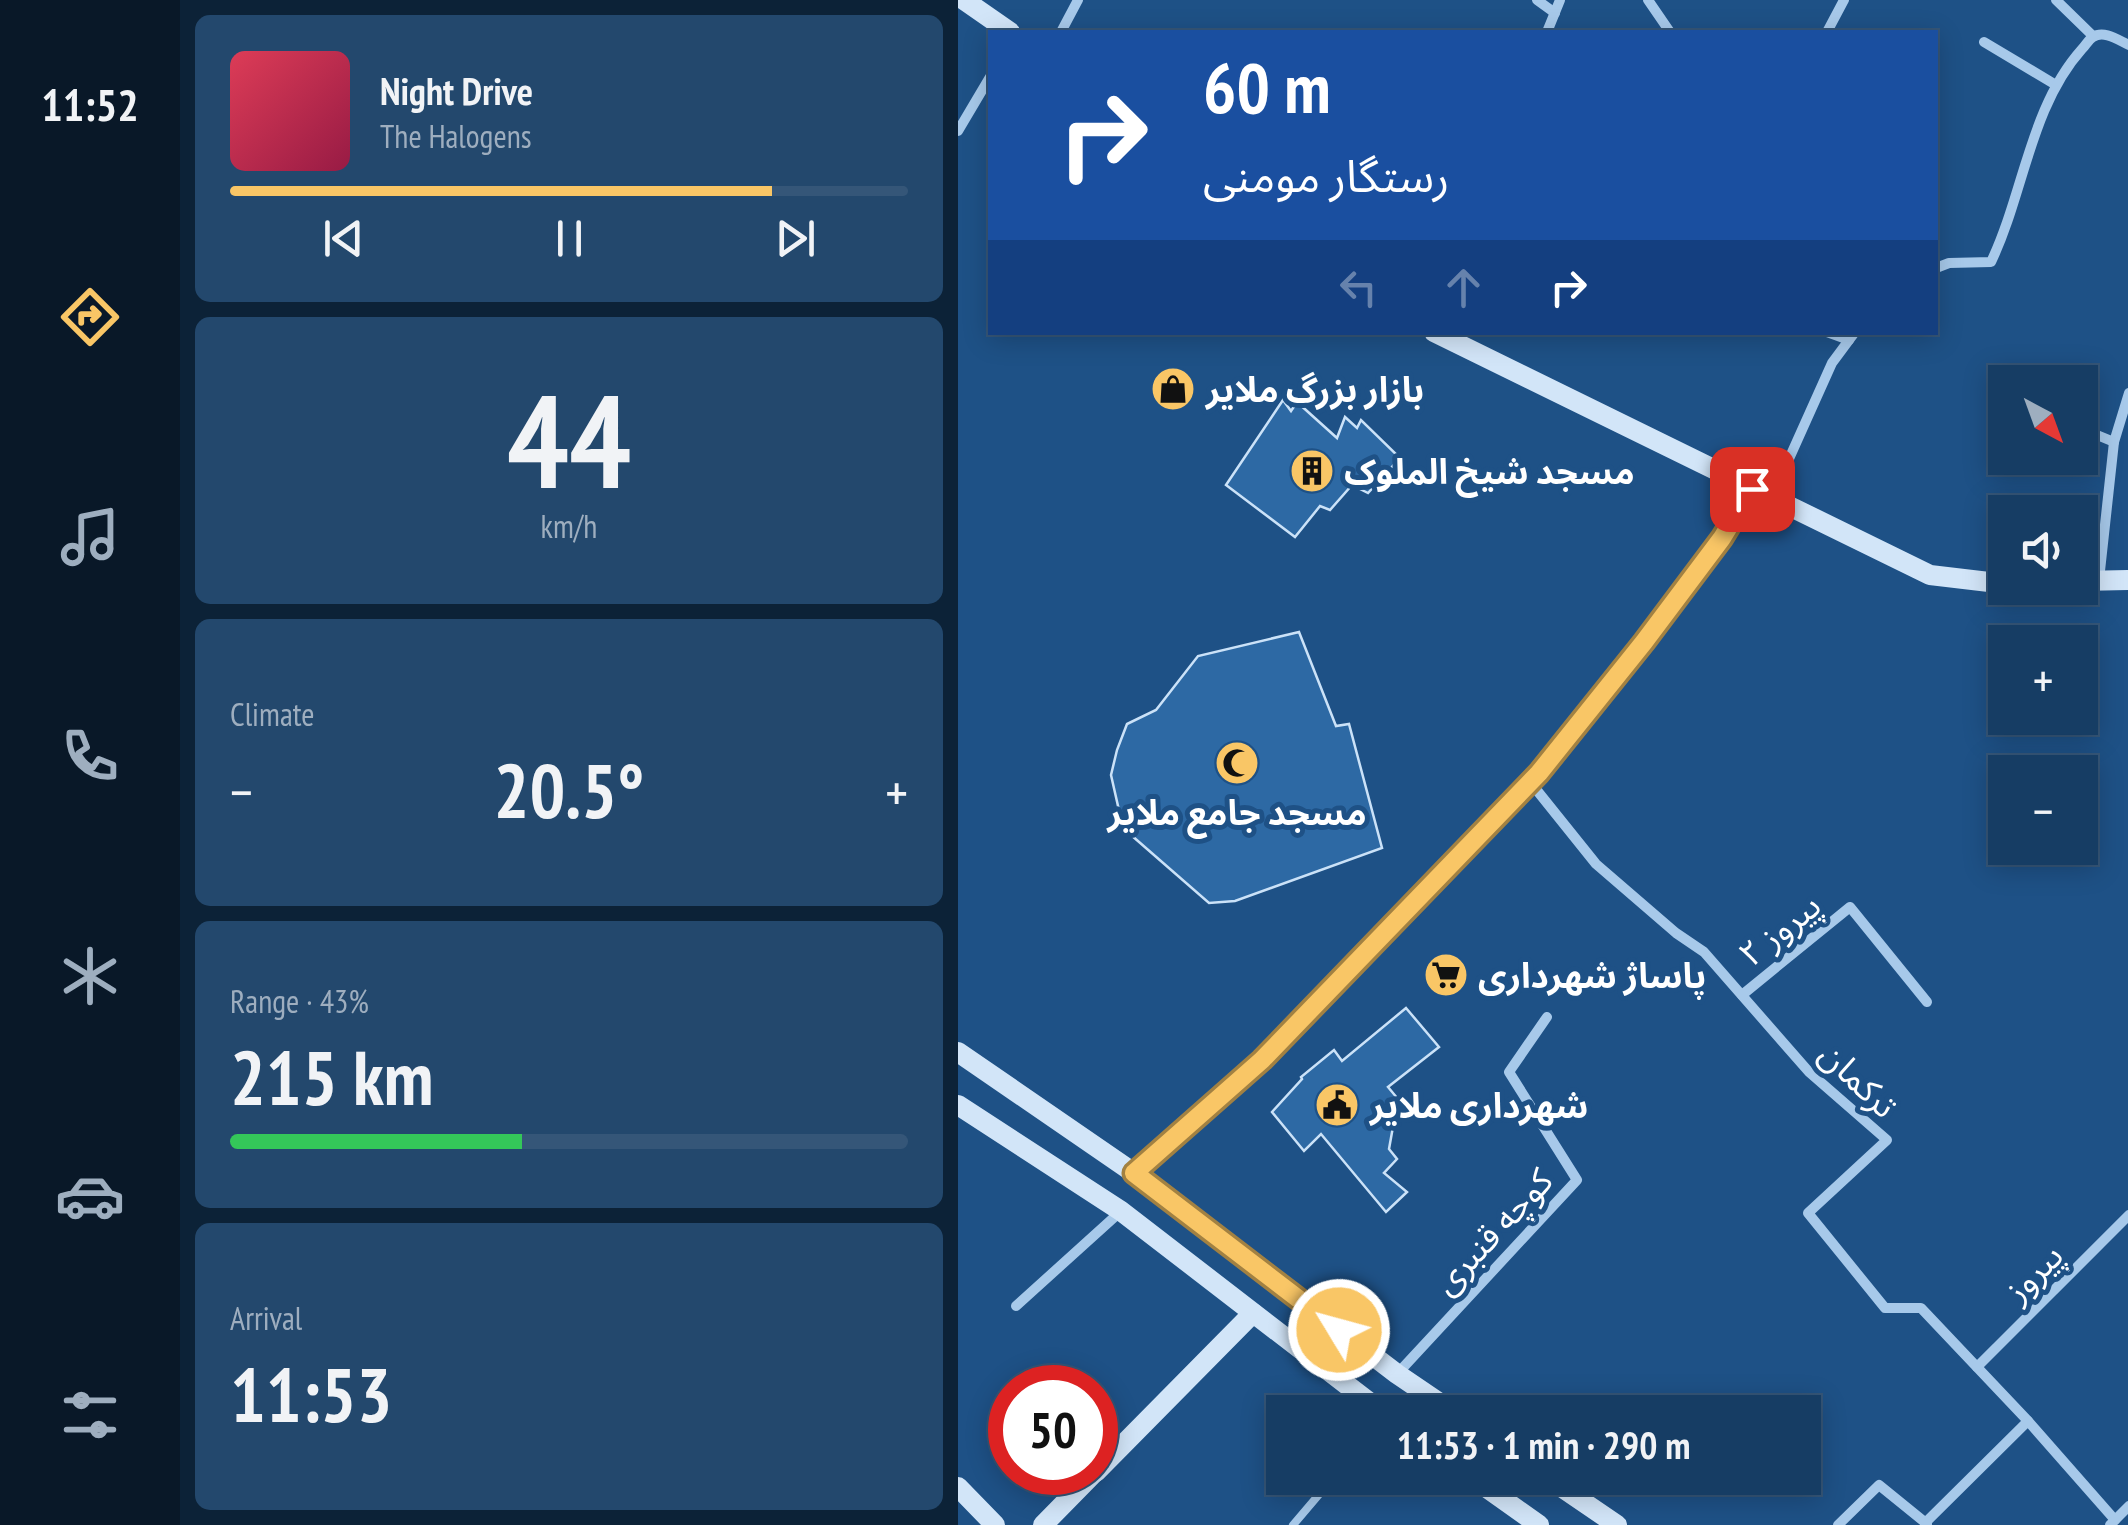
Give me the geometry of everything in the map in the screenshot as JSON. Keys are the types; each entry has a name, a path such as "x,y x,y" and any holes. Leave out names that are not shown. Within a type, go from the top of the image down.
{"main road":[{"path":"964,0 1007,30"},
{"path":"1440,335 1930,576 1988,582"},
{"path":"1134,1173 1262,1060 1530,782 1644,642 1722,538 1752,489"},
{"path":"2098,580 2128,580"},
{"path":"958,1052 1134,1173 1428,1395"},
{"path":"958,1105 1121,1211 1360,1395"},
{"path":"1118,1449 1253,1314"},
{"path":"958,1487 995,1525"},
{"path":"1042,1525 1072,1495"},
{"path":"1497,1495 1539,1525"},
{"path":"1576,1495 1617,1525"}],"street":[{"path":"1061,30 1078,0"},
{"path":"1537,0 1555,13"},
{"path":"1549,30 1560,0"},
{"path":"1648,0 1669,30"},
{"path":"1828,30 1844,0"},
{"path":"2056,0 2093,36"},
{"path":"1938,267 1949,263 1992,262 2044,110 2066,66 2093,36 2104,34 2128,45"},
{"path":"1984,42 2056,86"},
{"path":"958,131 988,80"},
{"path":"1771,498 1832,363 1852,336"},
{"path":"2098,534 2114,442 2128,394"},
{"path":"2098,435 2114,442"},
{"name":"ترکمان","path":"1530,782 1596,864 1704,952 1809,1072 1887,1140 1808,1213 1885,1308 1921,1308 2028,1421 2112,1522"},
{"name":"پیروز ۲","path":"1742,994 1850,907 1927,1002"},
{"name":"کوچه قنبری","path":"1397,1374 1577,1180 1509,1072 1547,1017"},
{"path":"1016,1306 1121,1211"},
{"name":"پیروز","path":"1976,1367 2128,1215"},
{"path":"1838,1525 1879,1486 1926,1524 2028,1421"},
{"path":"2112,1522 2128,1506"}],"lane":[{"path":"1294,1525 1320,1495"}],"building":[{"name":"مسجد شیخ الملوک","path":"1283,400 1291,411 1297,402 1337,438 1345,417 1357,428 1361,420 1400,458 1368,493 1352,485 1330,510 1320,506 1295,537 1226,485"},
{"name":"مسجد جامع ملایر","path":"1299,632 1336,726 1349,724 1382,848 1235,901 1209,903 1123,828 1111,775 1117,750 1127,724 1156,710 1198,656"},
{"name":"شهرداری ملایر","path":"1406,1008 1439,1047 1388,1087 1398,1099 1389,1149 1397,1159 1384,1173 1407,1192 1386,1212 1321,1134 1304,1151 1272,1112 1301,1077 1334,1050 1342,1061"}],"place":[{"name":"بازار بزرگ ملایر","path":"1173,389"},
{"name":"مسجد شیخ الملوک","path":"1312,471"},
{"name":"مسجد جامع ملایر","path":"1237,763"},
{"name":"پاساژ شهرداری","path":"1446,975"},
{"name":"شهرداری ملایر","path":"1337,1105"}],"route":[{"path":"1339,1330 1134,1173 1262,1060 1539,773 1644,642 1722,538 1752,489"}]}
